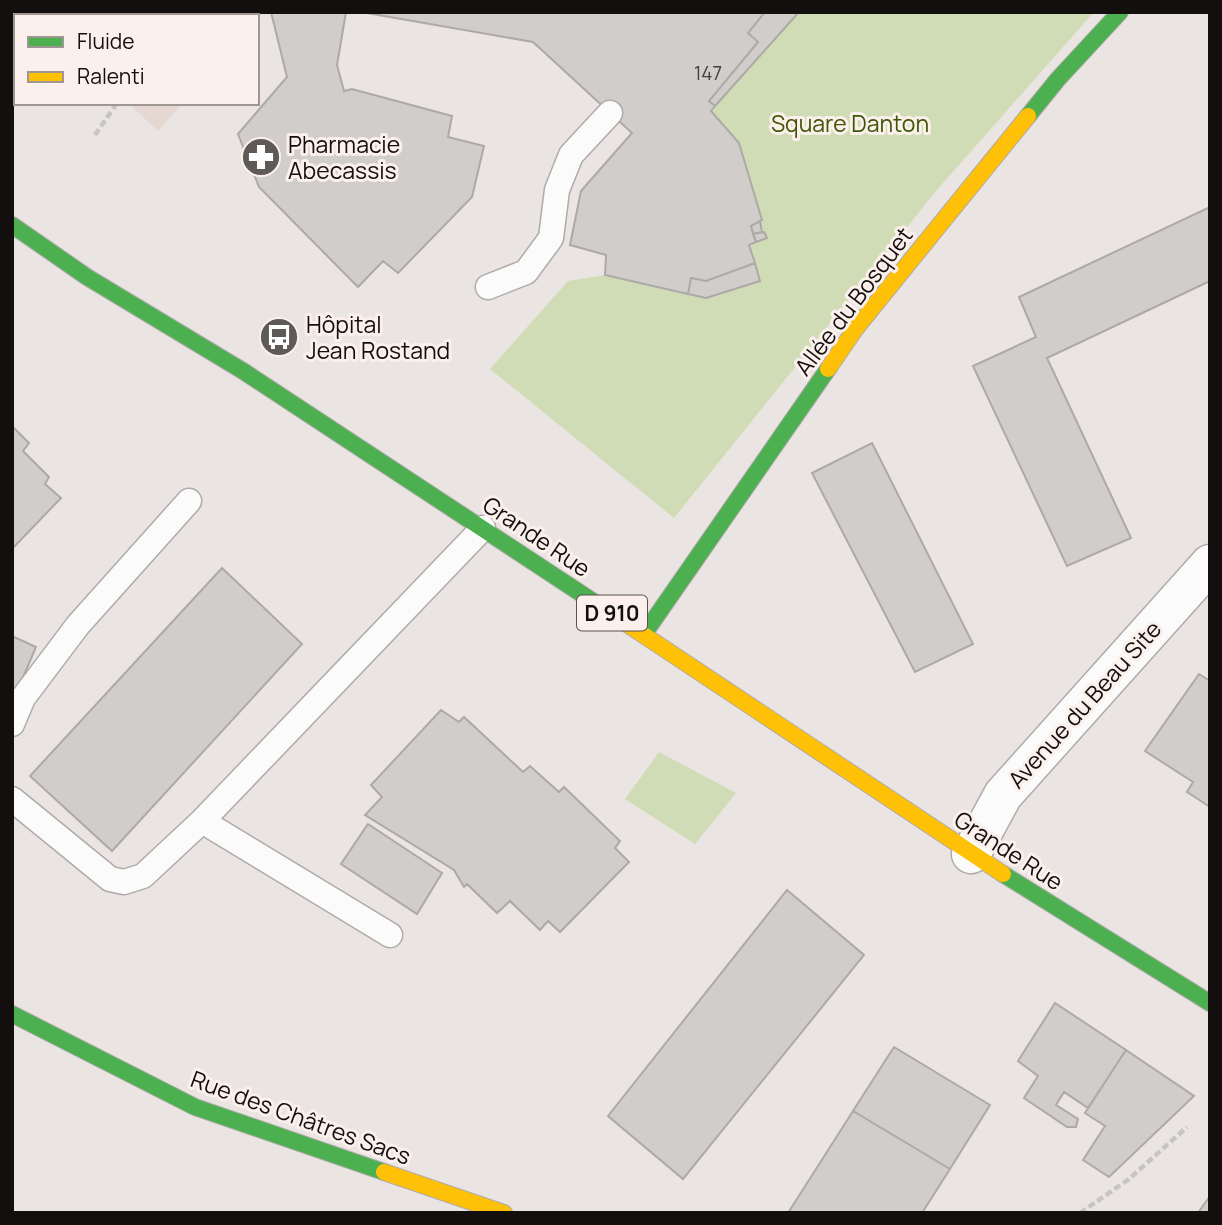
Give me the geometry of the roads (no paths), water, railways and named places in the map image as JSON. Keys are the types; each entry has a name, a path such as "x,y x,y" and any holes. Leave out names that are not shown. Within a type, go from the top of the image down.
{"main road":[{"name":"Allée du Bosquet","path":"643,634 856,328 1058,79 1119,12"},
{"name":"Grande Rue","path":"12,225 87,277 243,371 483,528 971,854 1210,1003"},
{"name":"Rue des Châtres Sacs","path":"12,1014 195,1107 505,1213"}],"street":[{"name":"Avenue du Beau Site","path":"971,854 1003,794 1210,564"}],"lane":[{"path":"488,287 526,272 551,238 557,190 571,155 610,113"},
{"path":"12,724 23,698 78,625 189,501"},
{"path":"12,799 110,879 124,881 143,876 202,821 483,528"},
{"path":"202,821 390,935"}],"place":[{"name":"Pharmacie Abecassis","path":"261,157"},
{"name":"Hôpital Jean Rostand","path":"279,337"}],"park label":[{"name":"Square Danton","path":"850,123"}]}
